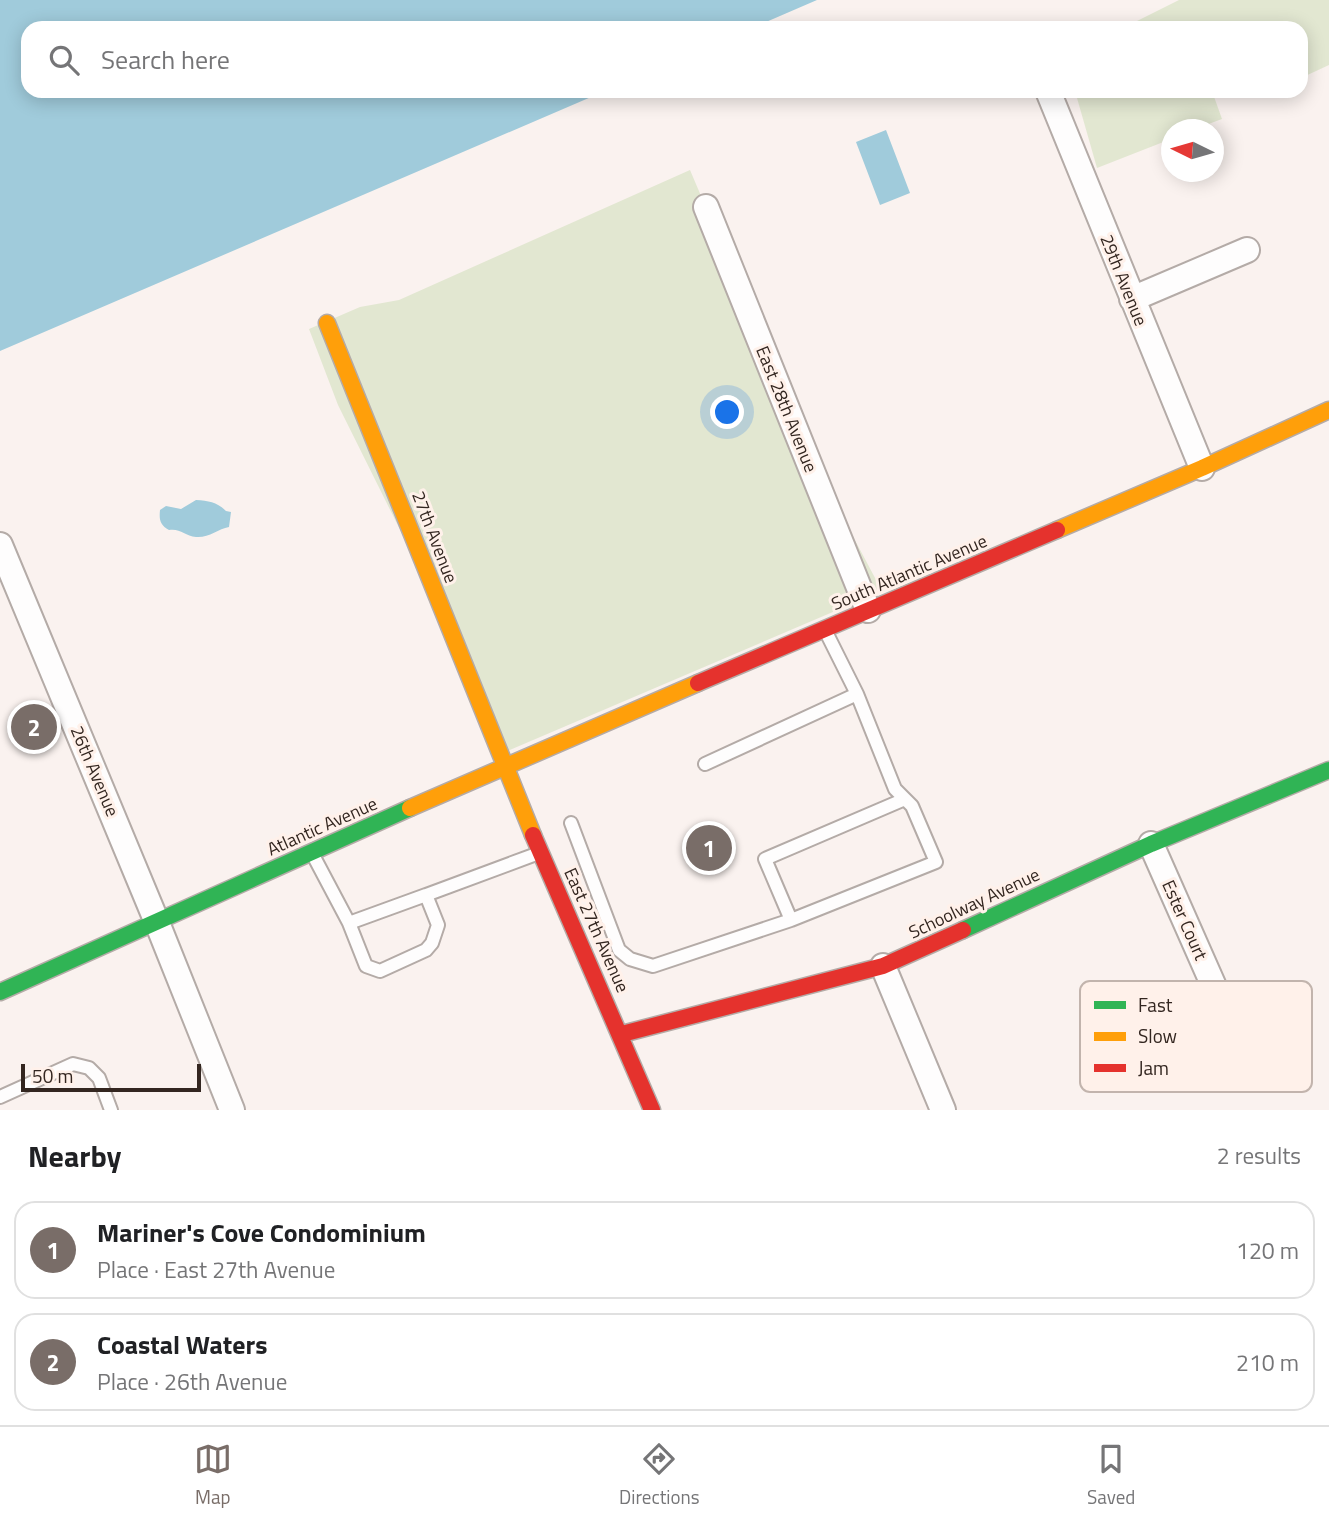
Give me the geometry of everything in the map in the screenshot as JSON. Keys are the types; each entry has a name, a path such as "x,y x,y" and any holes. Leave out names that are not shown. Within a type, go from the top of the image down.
{"street":[{"name":"29th Avenue","path":"1051,98 1202,468"},
{"name":"East 28th Avenue","path":"706,207 868,610"},
{"path":"1132,299 1247,250"},
{"name":"27th Avenue","path":"327,323 384,459 504,766"},
{"name":"South Atlantic Avenue","path":"504,766 1202,468 1329,411"},
{"name":"26th Avenue","path":"0,544 232,1110"},
{"name":"Atlantic Avenue","path":"156,920 504,766"},
{"name":"East 27th Avenue","path":"504,766 542,852 593,927 622,1034 652,1110"},
{"name":"Schoolway Avenue","path":"622,1034 883,966 1151,844 1329,770"},
{"name":"Ester Court","path":"1151,844 1212,981"},
{"path":"0,992 156,920"},
{"path":"883,966 943,1110"}],"lane":[{"path":"571,822 593,927 630,959 653,966 791,920 936,862 912,806 895,789 857,694 825,629"},
{"path":"705,764 857,694"},
{"path":"791,920 765,859 905,799"},
{"path":"311,852 349,923 366,966 380,971 426,950 432,943 438,925 426,895"},
{"path":"349,923 542,852"},
{"path":"0,1097 73,1064 89,1068 99,1078 111,1110"}],"green space":[{"path":"1179,0 1329,0 1329,65 1308,75 1308,21 1137,21"},
{"path":"1077,98 1214,98 1222,119 1161,119 1161,143 1097,168"},
{"path":"690,170 817,469 882,591 503,753 421,572 338,405 309,329 360,307 399,300"}],"water":[{"path":"0,0 817,0 768,21 21,21 21,98 589,98 0,351"},
{"path":"886,130 910,193 880,205 856,142"},
{"path":"196,500 212,502 231,512 229,527 196,537 169,530 162,524 160,510 166,506 181,509"}],"traffic: fast":[{"path":"963,930 1151,844 1329,770"},
{"path":"0,992 410,808"}],"traffic: slow":[{"path":"327,323 533,835"},
{"path":"1057,530 1329,410"},
{"path":"410,808 698,683"}],"traffic: jam":[{"path":"698,683 1057,530"},
{"path":"533,835 652,1110"},
{"path":"622,1034 883,966 963,930"}],"place":[{"name":"Coastal Waters","path":"34,727"},
{"name":"Mariner's Cove Condominium","path":"709,848"}]}
